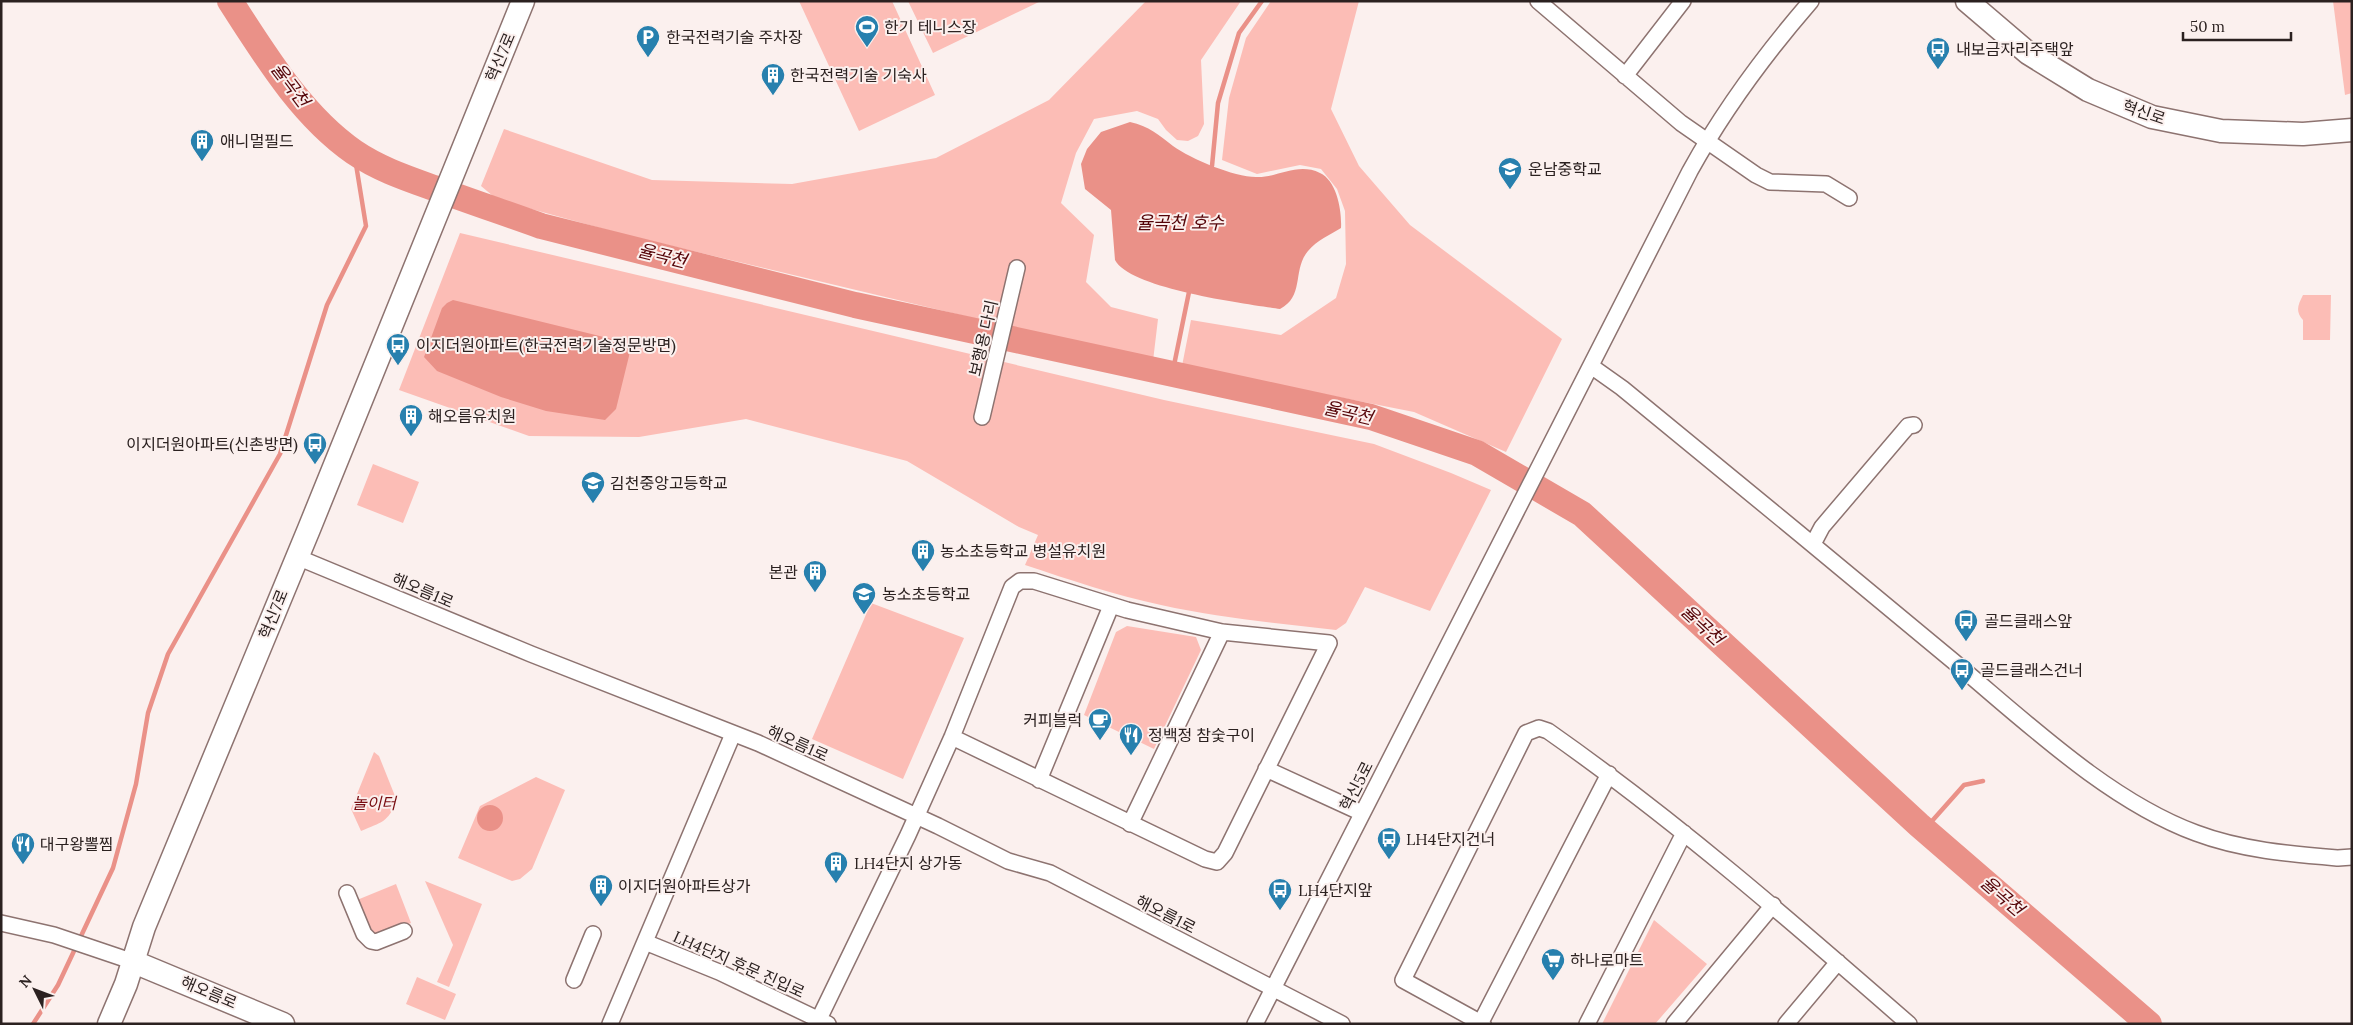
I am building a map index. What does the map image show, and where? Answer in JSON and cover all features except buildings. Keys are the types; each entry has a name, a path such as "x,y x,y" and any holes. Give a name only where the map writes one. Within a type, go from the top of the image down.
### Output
{"street":[{"name":"혁신7로","path":"109,1024 134,962 144,927 523,1"},
{"path":"1625,76 1683,1"},
{"name":"혁신5로","path":"1255,1024 1488,565 1706,142 1786,30 1811,1"},
{"name":"혁신로","path":"1966,1 2028,53 2088,90 2152,117 2221,131 2303,134 2352,130"},
{"path":"1547,4 1625,76 1706,142 1756,175 1770,182 1826,184 1849,198"},
{"name":"보행용 다리","path":"982,416 1017,268"},
{"path":"1591,366 1630,394 2053,744 2131,800 2162,818 2196,833 2250,848 2338,858 2352,857"},
{"path":"1813,544 1822,527 1908,426 1914,425"},
{"name":"해오름1로","path":"297,557 531,654 733,734 916,816 1008,861 1050,873 1342,1024"},
{"path":"824,1022 952,737 1012,587 1020,581 1034,581 1111,606 1222,632 1329,643 1225,853 1217,862 1212,862 1130,824 952,737"},
{"path":"1039,780 1111,606"},
{"path":"1130,824 1222,632"},
{"path":"1609,774 1481,1023 1403,980 1526,733 1539,728 1548,730 1609,774 1684,833 1773,905 1909,1024"},
{"path":"610,1024 733,734"},
{"path":"1266,769 1362,813"},
{"path":"1586,1024 1684,833"},
{"path":"347,893 364,934 371,942 376,942 404,931"},
{"path":"1674,1024 1773,905"},
{"path":"1,923 54,936 134,962"},
{"path":"574,980 593,934"},
{"name":"LH4단지 후문 진입로","path":"645,942 719,972 824,1022"},
{"name":"해오름로","path":"134,962 283,1024"},
{"path":"1786,1024 1838,962"}],"green space":[{"name":"한기 테니스장","path":"799,1 892,1 935,95 859,131"},
{"path":"908,1 1041,1 933,53"},
{"path":"1146,1 1241,1 1201,60 1204,124 1198,136 1188,141 1177,140 1158,119 1137,111 1094,119 1076,153 1061,203 1094,235 1086,282 1111,307 1158,319 1153,361 622,234 524,207 493,196 481,186 504,129 652,180 792,184 936,158 1049,100"},
{"path":"1271,1 1359,1 1331,109 1359,166 1410,225 1562,339 1506,452 1414,412 1182,366 1191,320 1281,335 1336,298 1346,264 1345,211 1337,189 1321,169 1300,165 1257,174 1222,160 1229,98 1246,38"},
{"path":"2333,1 2352,1 2352,93 2345,95"},
{"path":"460,233 1164,400 1374,444 1491,490 1430,611 1365,587 1346,623 1336,630 1227,617 1144,601 1025,565 1038,535 1019,527 907,461 746,419 639,437 529,436 399,390"},
{"path":"2303,295 2331,295 2330,340 2303,340 2303,320 2298,308"},
{"path":"373,464 419,482 403,523 357,505"},
{"path":"871,603 964,638 903,779 812,739"},
{"path":"1127,626 1196,637 1201,650 1154,749 1084,715 1116,632"},
{"name":"놀이터","path":"374,752 379,756 397,801 387,818 361,831 351,809"},
{"path":"536,777 565,790 532,869 520,879 512,881 458,858 480,806"},
{"path":"425,881 482,904 449,987 437,982 453,945"},
{"path":"396,884 411,923 379,936 374,935 369,931 357,900"},
{"path":"1654,920 1707,964 1655,1024 1602,1024"},
{"path":"417,977 456,994 445,1020 406,1004"}],"water":[{"name":"율곡천 호수","path":"1130,122 1148,128 1190,156 1236,174 1264,177 1303,169 1312,170 1326,177 1337,197 1341,213 1341,228 1319,241 1303,258 1296,290 1288,304 1280,309 1191,294 1142,279 1125,270 1115,260 1111,210 1085,189 1081,164 1087,149 1101,132"},
{"path":"453,300 624,342 630,349 616,409 605,420 546,411 501,397 437,371 424,357 442,308"},
{"path":"490,805 499,809 503,818 499,827 490,831 481,827 477,818 481,809"}],"waterway":[{"name":"율곡천","path":"230,1 285,83 317,120 335,137 363,158 413,181 541,226 855,305 1371,417 1477,453 1582,514 1919,825 2149,1024"},
{"name":"율곡천","path":"1212,166 1218,103 1239,33 1262,1"},
{"path":"33,1024 58,985 113,868 136,784 148,713 168,654 280,454 327,305 366,226 354,152"},
{"name":"율곡천","path":"1172,375 1189,292"},
{"path":"1924,830 1964,785 1983,781"}],"place":[{"name":"한기 테니스장","path":"867,48"},
{"name":"한국전력기술 주차장","path":"648,58"},
{"name":"내보금자리주택앞","path":"1938,70"},
{"name":"한국전력기술 기숙사","path":"773,96"},
{"name":"애니멀필드","path":"202,162"},
{"name":"운남중학교","path":"1510,190"},
{"name":"이지더원아파트(한국전력기술정문방면)","path":"398,366"},
{"name":"해오름유치원","path":"411,437"},
{"name":"이지더원아파트(신촌방면)","path":"315,465"},
{"name":"김천중앙고등학교","path":"593,504"},
{"name":"농소초등학교 병설유치원","path":"923,572"},
{"name":"본관","path":"815,593"},
{"name":"농소초등학교","path":"864,615"},
{"name":"골드클래스앞","path":"1966,642"},
{"name":"골드클래스건너","path":"1962,691"},
{"name":"커피블럭","path":"1100,741"},
{"name":"정백정 참숯구이","path":"1131,756"},
{"name":"LH4단지건너","path":"1389,860"},
{"name":"대구왕뽈찜","path":"23,865"},
{"name":"LH4단지 상가동","path":"836,884"},
{"name":"이지더원아파트상가","path":"601,907"},
{"name":"LH4단지앞","path":"1280,911"},
{"name":"하나로마트","path":"1553,981"}]}
